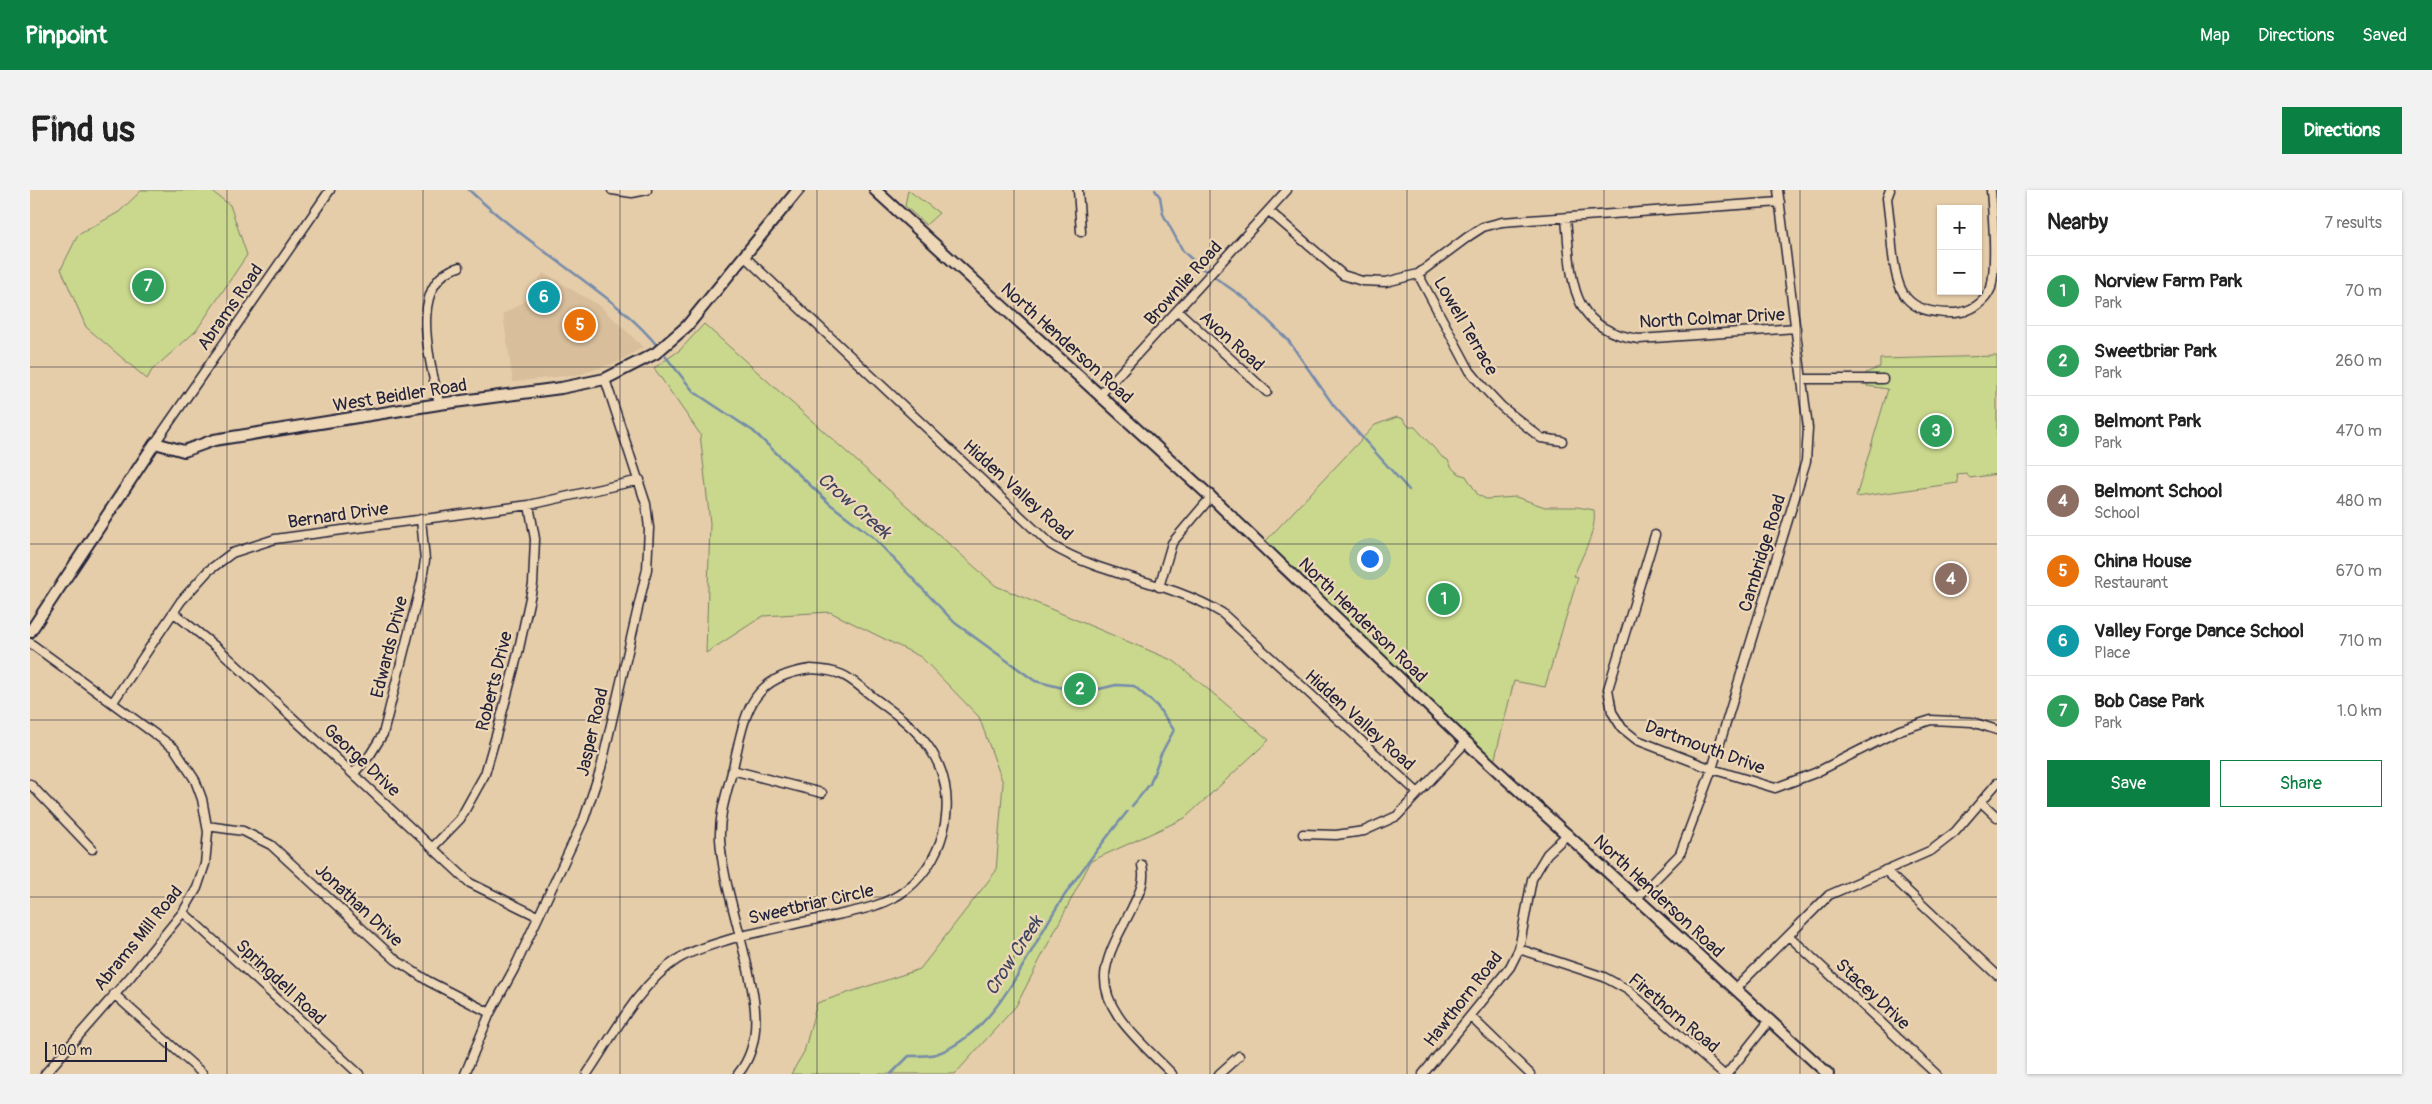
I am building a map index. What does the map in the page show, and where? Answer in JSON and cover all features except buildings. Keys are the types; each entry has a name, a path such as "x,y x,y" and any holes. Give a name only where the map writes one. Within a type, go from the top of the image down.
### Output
{"street":[{"name":"Abrams Road","path":"155,443 330,190"},
{"path":"612,190 632,193 647,190"},
{"name":"West Beidler Road","path":"155,443 184,451 214,440 440,404 561,388 605,379 656,353 687,326 798,190"},
{"name":"North Henderson Road","path":"875,190 1211,497 1466,742 1828,1074"},
{"path":"1078,190 1081,232"},
{"name":"Brownlie Road","path":"1100,396 1287,190"},
{"name":"Cambridge Road","path":"1637,898 1680,854 1712,769 1806,461 1808,428 1803,378 1778,190"},
{"path":"1890,190 1887,198 1896,279 1913,305 1933,312 1946,313 1958,312 1977,306 1990,290 1995,268 1991,190"},
{"path":"1268,211 1343,275 1362,281 1386,282 1418,274 1483,228 1502,222 1566,219 1780,202"},
{"name":"North Colmar Drive","path":"1566,219 1574,292 1586,311 1608,332 1620,337 1641,339 1796,328"},
{"name":"Hidden Valley Road","path":"744,256 1051,545 1072,557 1209,605 1229,618 1315,701 1417,792"},
{"path":"440,404 426,331 426,308 430,295 448,270 459,267"},
{"name":"Lowell Terrace","path":"1418,274 1470,371 1484,388 1502,407 1541,438 1562,441"},
{"name":"Avon Road","path":"1178,312 1267,392"},
{"path":"1803,378 1883,379"},
{"name":"Jasper Road","path":"465,1074 490,1014 514,969 537,916 584,819 601,768 647,569 649,528 646,504 640,480 605,379"},
{"path":"30,632 155,443"},
{"name":"Bernard Drive","path":"113,702 191,587 209,570 232,553 255,544 421,518 529,505 640,480"},
{"path":"1159,587 1172,543 1211,497"},
{"name":"Roberts Drive","path":"433,847 460,819 485,774 499,725 518,653 532,584 535,539 529,505"},
{"name":"Edwards Drive","path":"354,773 370,755 383,734 422,580 425,560 421,518"},
{"name":"Dartmouth Drive","path":"1655,535 1608,689 1612,712 1622,728 1637,740 1712,769 1774,788 1815,772 1900,730 1931,720 1972,722 1997,730"},
{"name":"George Drive","path":"174,613 221,651 470,883 537,916"},
{"name":"Abrams Mill Road","path":"30,643 166,741 179,754 195,780 202,799 207,826 206,864 197,888 183,912 131,976 45,1074"},
{"name":"Sweetbriar Circle","path":"811,669 833,670 847,676 910,726 930,748 939,764 946,788 946,821 941,846 922,875 907,889 888,902 847,914 740,936 720,841 720,820 732,770 740,731 756,694 773,679 791,671 811,669"},
{"path":"1304,834 1336,836 1364,831 1397,816 1417,792 1466,742"},
{"path":"732,770 822,793"},
{"path":"1736,989 1829,895 1932,850 1955,832 1997,783"},
{"path":"30,784 92,850"},
{"path":"1981,802 1997,817"},
{"name":"Jonathan Drive","path":"207,826 243,831 271,845 410,971 490,1014"},
{"name":"Hawthorn Road","path":"1423,1074 1510,967 1519,949 1532,879 1547,854 1568,834"},
{"path":"1142,865 1144,884 1108,959 1104,986 1109,1002 1119,1017 1172,1074"},
{"path":"1885,870 1997,975"},
{"name":"Springdell Road","path":"183,912 359,1074"},
{"path":"587,1074 641,995 657,978 679,959 740,936 750,978 756,1019 752,1052 738,1074"},
{"name":"Stacey Drive","path":"1788,936 1936,1074"},
{"name":"Firethorn Road","path":"1519,949 1604,978 1628,990 1725,1074"},
{"path":"114,994 202,1074"},
{"path":"1471,1017 1530,1074"},
{"path":"1725,1074 1770,1020"},
{"path":"1219,1074 1239,1056"}],"shaded area":[{"path":"543,273 600,306 643,347 618,362 581,374 513,382 503,314 524,302"}],"green space":[{"path":"142,190 210,190 230,205 247,255 196,331 152,370 147,379 86,327 61,269 78,235 119,212"},
{"path":"908,190 939,213 926,225 905,206"},
{"path":"704,324 996,586 1174,661 1269,740 1185,818 1091,861 1016,1006 955,1074 791,1074 804,1052 817,1003 920,969 996,871 1003,783 979,717 921,657 830,612 763,616 706,653 710,523 700,434 654,368 680,350"},
{"path":"1997,356 1997,474 1970,478 1966,473 1957,474 1958,483 1856,497 1888,389 1867,386 1866,373 1880,367 1880,359"},
{"path":"1397,417 1403,419 1409,427 1415,427 1442,457 1448,460 1455,471 1466,476 1478,495 1486,499 1516,497 1545,507 1577,507 1594,510 1591,535 1574,576 1578,577 1545,687 1514,681 1493,766 1262,545 1375,425"}],"waterway":[{"name":"Crow Creek","path":"469,190 509,224 621,310 659,348"},
{"path":"1155,190 1160,197 1163,214 1183,251 1200,267 1247,300 1288,340 1334,406 1409,490"},
{"name":"Crow Creek","path":"662,352 694,392 753,431 830,504 873,537 955,623 1035,681 1067,689 1095,690 1116,685 1134,686 1157,706 1174,730 1161,754 1150,784 1132,806"},
{"name":"Crow Creek","path":"891,1074 909,1056 936,1054 957,1044 976,1029 992,1012 1007,992 1065,895 1090,859 1127,812"}],"place":[{"name":"Bob Case Park","path":"148,286"},
{"name":"Valley Forge Dance School","path":"544,297"},
{"name":"China House","path":"580,325"},
{"name":"Belmont Park","path":"1936,431"},
{"name":"Belmont School","path":"1951,579"},
{"name":"Norview Farm Park","path":"1444,599"},
{"name":"Sweetbriar Park","path":"1080,689"}]}
